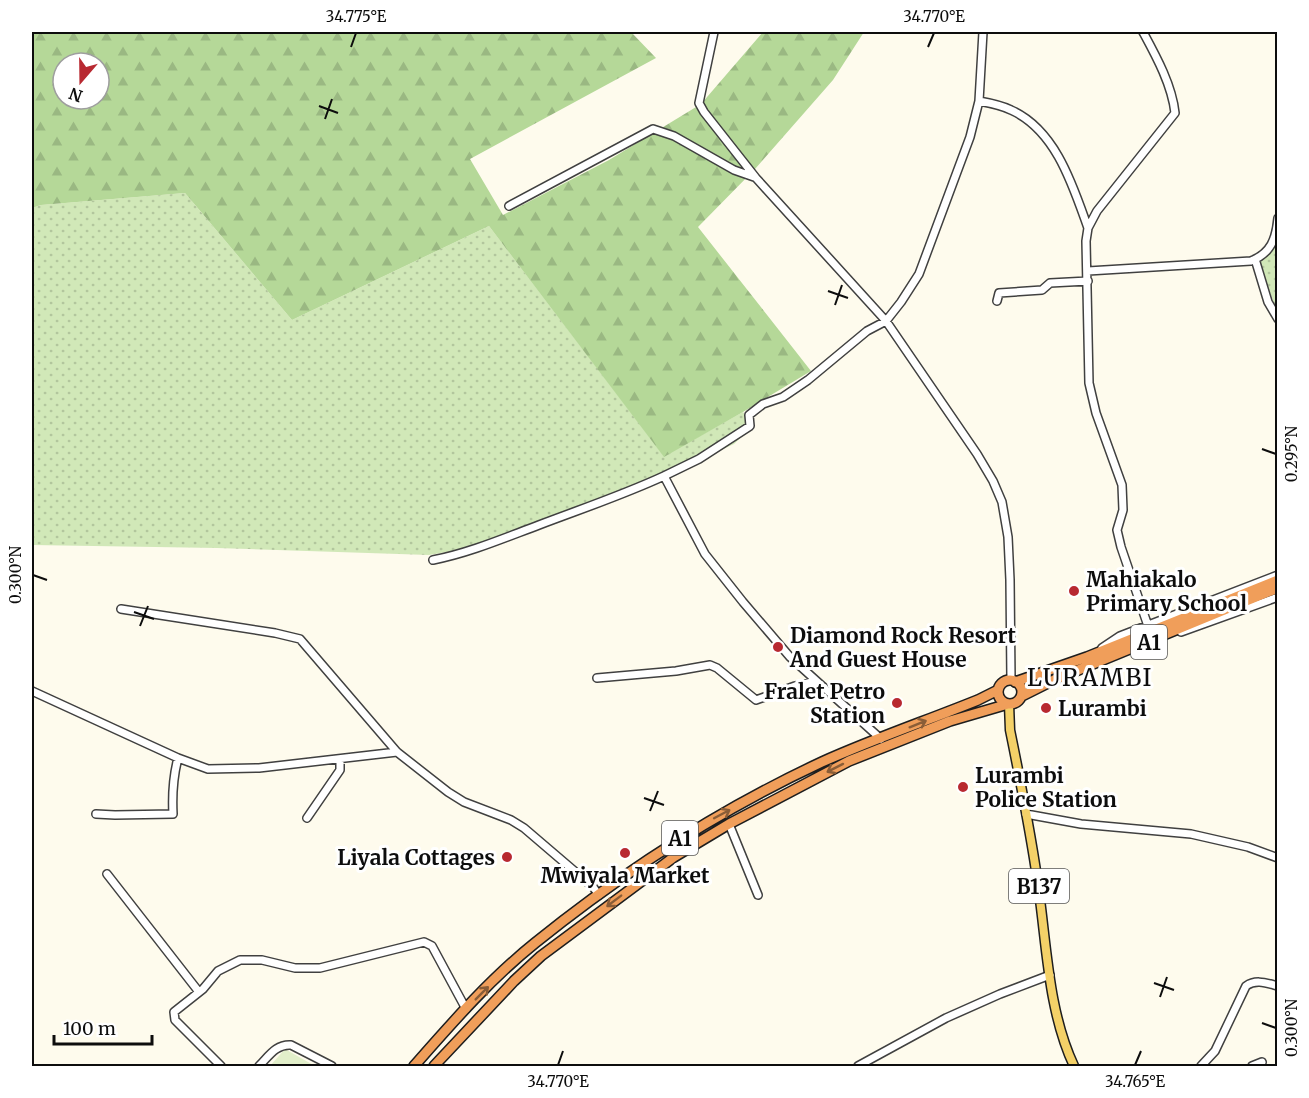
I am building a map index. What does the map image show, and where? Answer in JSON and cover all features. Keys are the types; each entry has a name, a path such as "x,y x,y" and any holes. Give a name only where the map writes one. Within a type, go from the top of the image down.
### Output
{"highway":[{"name":"A1","path":"414,1066 466,1009 533,944 659,851 697,828 822,762 998,690 1002,684 1087,657 1198,610 1278,580"},
{"name":"A1","path":"434,1066 506,988 541,956 674,857 729,824 849,761 950,722 1017,703 1022,696 1053,680 1278,588"},
{"path":"1013,681 1020,686 1022,696"},
{"path":"998,690 1001,700 1008,704"}],"main road":[{"name":"B137","path":"1008,704 1010,730 1039,890 1050,975 1064,1041 1074,1066"}],"street":[{"path":"714,32 699,103 718,131 756,178 886,321 993,481 1002,502 1008,537 1013,681"},
{"path":"433,560 453,556 635,490 699,459 750,426 749,415 763,404 783,397 808,380 867,331 886,321 902,302 919,274 967,146 979,101 983,32"},
{"path":"1143,32 1164,78 1175,113 1097,211 1088,228 1086,241 1089,383 1096,413 1122,485 1123,510 1117,530 1148,626"},
{"path":"979,101 1011,110 1030,122 1041,134 1055,151 1088,228"},
{"path":"509,206 654,129 674,136 734,170 756,178"},
{"path":"1088,271 1255,259 1264,256 1270,247 1275,236 1278,218"},
{"path":"1255,259 1268,303 1278,319"},
{"path":"998,301 999,293 1042,290 1050,283 1088,281"},
{"path":"664,476 705,554 790,657 881,739"},
{"path":"1087,657 1120,636 1278,575"},
{"path":"1156,639 1195,628 1278,597"},
{"path":"121,609 300,639 397,752 464,802 511,820 524,828 599,894"},
{"path":"597,678 676,671 710,665 717,668 756,700 816,681"},
{"path":"32,691 178,758 208,769 224,770 340,760 397,752"},
{"path":"96,814 174,814 172,796 178,758"},
{"path":"307,818 340,770 340,760"},
{"path":"1026,814 1081,824 1203,837 1248,847 1278,858"},
{"path":"729,824 758,895"},
{"path":"107,874 189,981 200,992"},
{"path":"221,1066 175,1020 174,1012 200,992 218,971 246,959 262,960 284,966 320,968 424,942 432,946 466,1009"},
{"path":"858,1066 946,1018 1050,975"},
{"path":"1201,1066 1215,1051 1246,986 1260,982 1278,986"},
{"path":"259,1066 276,1048 285,1044 332,1066"},
{"path":"1252,1066 1262,1062"}],"green space":[{"path":"32,32 631,32 656,58 470,159 503,215 609,160 701,104 763,32 864,32 833,80 755,169 698,227 811,371 664,457 489,226 292,320 185,193 41,205 32,208"},
{"path":"185,193 292,320 489,226 664,456 743,412 754,425 734,444 664,477 464,549 429,555 32,545 32,208 41,205"},
{"path":"1277,233 1277,311 1258,261 1270,249"},
{"path":"285,1049 315,1066 270,1066"}],"place":[{"name":"Mahiakalo Primary School","path":"1074,591"},
{"name":"Diamond Rock Resort And Guest House","path":"778,647"},
{"name":"Fralet Petro Station","path":"897,703"},
{"name":"Lurambi","path":"1046,708"},
{"name":"Lurambi Police Station","path":"963,787"},
{"name":"Mwiyala Market","path":"625,853"},
{"name":"Liyala Cottages","path":"507,857"}],"district":[{"name":"LURAMBI","path":"1090,677"}]}
